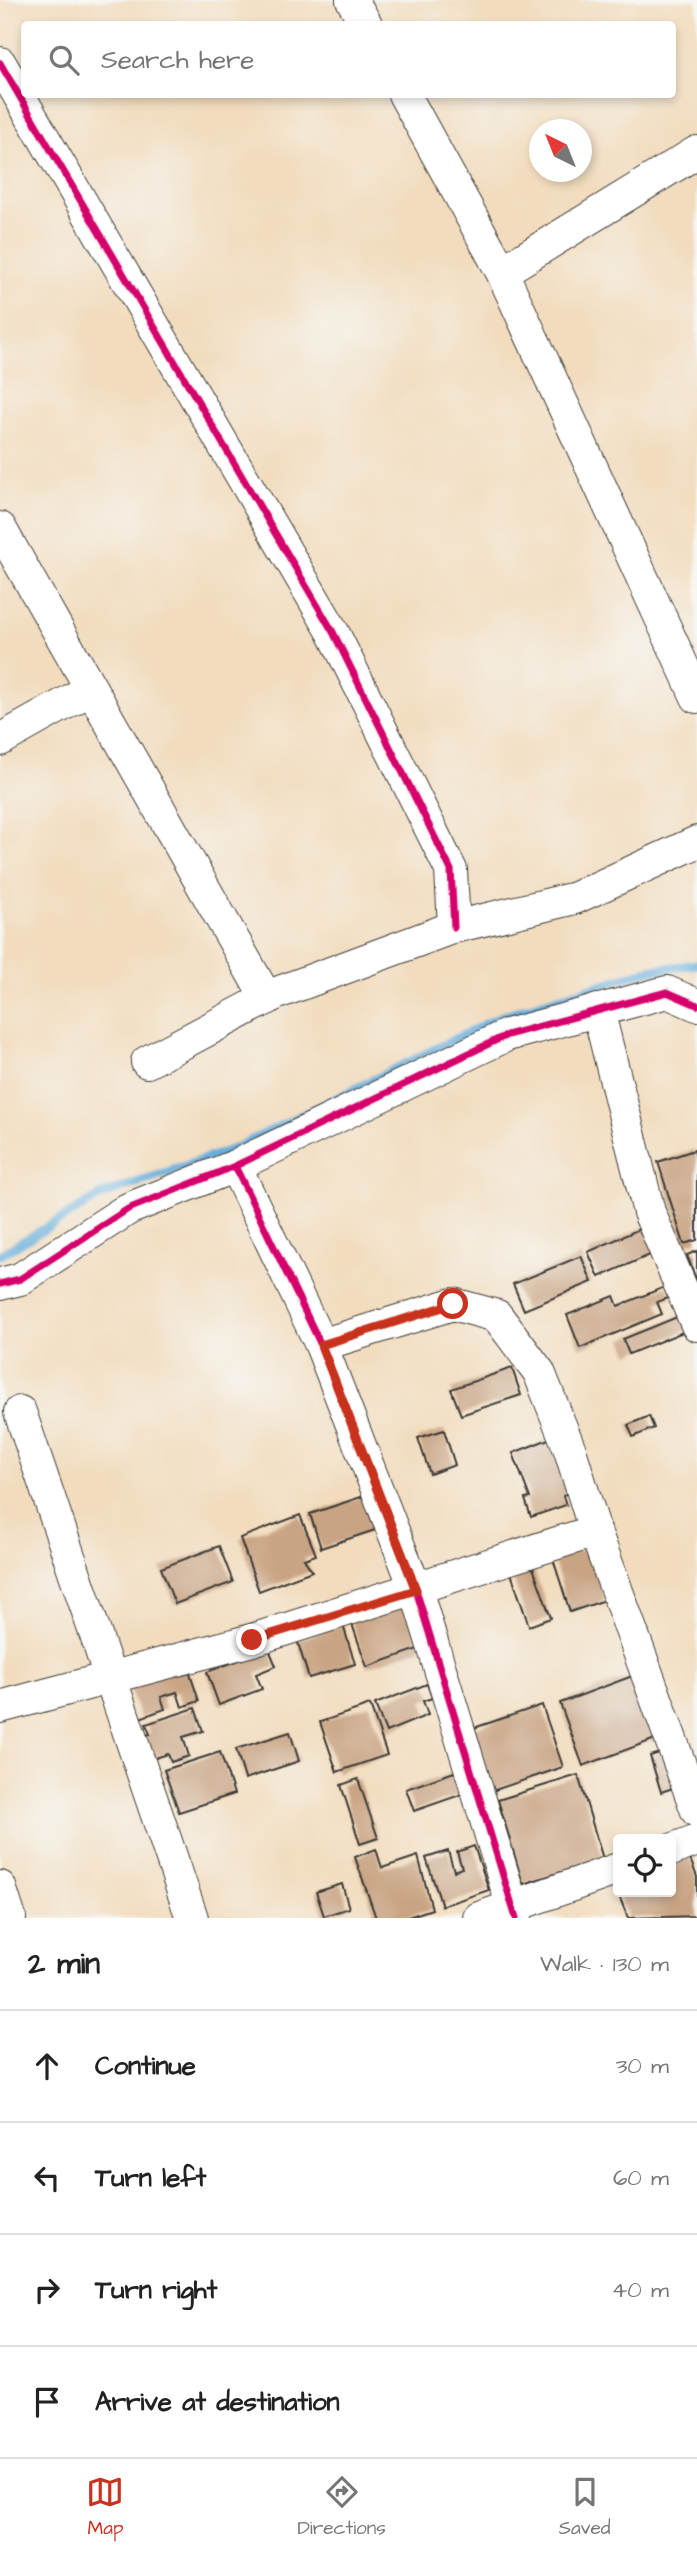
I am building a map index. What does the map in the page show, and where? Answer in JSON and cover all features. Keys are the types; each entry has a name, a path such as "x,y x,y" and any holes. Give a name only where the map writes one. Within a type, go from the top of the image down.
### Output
{"street":[{"path":"352,0 364,21"},
{"path":"0,63 333,632 451,870 454,927"},
{"path":"406,98 502,272 697,696"},
{"path":"502,272 697,152"},
{"path":"0,528 267,999"},
{"path":"0,740 91,689"},
{"path":"147,1062 267,999 454,927 575,898 697,842"},
{"path":"0,1284 20,1279 128,1209 235,1166 507,1035 667,992 697,1004"},
{"path":"598,1010 649,1212 697,1325"},
{"path":"235,1166 321,1345 416,1590 514,1913"},
{"path":"321,1345 453,1304 497,1316 538,1373 570,1450 595,1531 697,1811"},
{"path":"20,1412 192,1918"},
{"path":"0,1707 252,1640 595,1531"},
{"path":"676,1848 697,1840"},
{"path":"479,1918 514,1913 613,1871"},
{"path":"0,1887 10,1918"}],"building":[{"path":"694,1150 697,1160 697,1240 684,1244 658,1162"},
{"path":"646,1226 657,1252 599,1277 588,1252"},
{"path":"697,1251 697,1282 687,1255"},
{"path":"581,1256 592,1282 524,1310 513,1284"},
{"path":"667,1286 671,1297 657,1302 662,1314 580,1348 567,1315 614,1296 618,1306"},
{"path":"682,1315 688,1330 629,1354 623,1339"},
{"path":"512,1368 521,1395 461,1415 451,1389"},
{"path":"649,1416 654,1428 633,1437 628,1425"},
{"path":"444,1430 455,1465 430,1474 418,1438"},
{"path":"556,1436 575,1487 563,1496 566,1505 531,1517 525,1499 530,1498 513,1453"},
{"path":"364,1496 375,1530 321,1548 310,1514"},
{"path":"300,1515 316,1555 304,1559 312,1571 259,1591 240,1538"},
{"path":"219,1546 233,1582 175,1604 161,1568"},
{"path":"588,1548 605,1600 570,1612 553,1559"},
{"path":"532,1565 551,1618 529,1626 511,1573"},
{"path":"405,1602 421,1648 367,1667 351,1621"},
{"path":"343,1625 355,1664 309,1678 297,1640"},
{"path":"269,1649 276,1666 256,1674 262,1689 219,1705 207,1672"},
{"path":"187,1665 199,1701 182,1707 177,1692 161,1697 165,1709 140,1718 129,1686"},
{"path":"635,1675 658,1738 583,1766 560,1703"},
{"path":"427,1684 432,1698 423,1701 428,1715 386,1732 375,1704"},
{"path":"370,1705 387,1755 337,1772 320,1722"},
{"path":"542,1705 563,1767 492,1791 471,1729"},
{"path":"195,1708 203,1731 183,1737 189,1756 171,1762 168,1754 146,1761 139,1737 150,1734 146,1724"},
{"path":"290,1732 299,1761 245,1779 236,1749"},
{"path":"669,1750 679,1786 661,1792 650,1756"},
{"path":"220,1752 234,1794 179,1812 164,1770"},
{"path":"457,1771 466,1793 414,1811 406,1789"},
{"path":"578,1775 603,1859 523,1884 498,1800"},
{"path":"358,1779 378,1838 360,1844 341,1785"},
{"path":"474,1846 489,1890 442,1906 426,1858 448,1851 454,1871 462,1868 457,1852"},
{"path":"376,1849 382,1868 418,1856 432,1909 405,1918 376,1918 355,1857"},
{"path":"687,1851 697,1877 697,1916 628,1918 619,1897 676,1897 676,1856"},
{"path":"342,1884 349,1908 324,1916 316,1892"}],"waterway":[{"path":"0,1255 102,1195 234,1149 504,1015 650,970 697,964"}],"cycle path":[{"path":"0,63 333,632 451,870 454,927"},
{"path":"0,1284 20,1279 128,1209 235,1166 507,1035 667,992 697,1005"},
{"path":"235,1166 321,1345 416,1590 516,1918"}],"route":[{"path":"252,1640 416,1590 321,1345 453,1304"}]}
